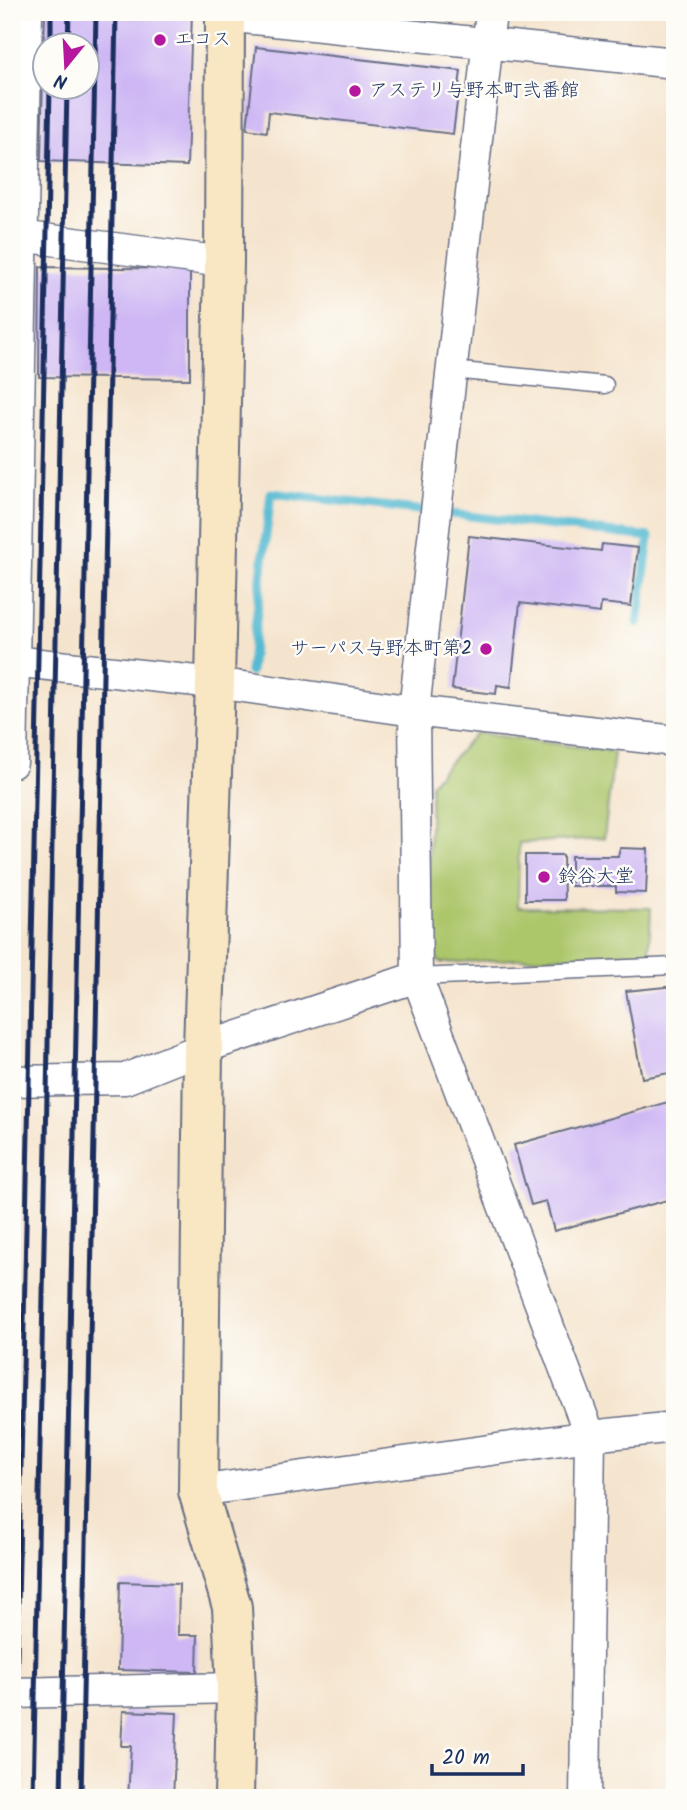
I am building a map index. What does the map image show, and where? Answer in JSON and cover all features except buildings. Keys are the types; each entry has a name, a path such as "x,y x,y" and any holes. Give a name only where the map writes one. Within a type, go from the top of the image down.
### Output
{"street":[{"path":"12,763 18,236 27,12"},
{"path":"491,12 414,711 417,977 590,1436 585,1798"},
{"path":"234,1798 236,1688 232,1607 198,1491 203,1048 215,683 224,262 225,14 675,63"},
{"path":"18,236 224,262"},
{"path":"13,661 215,683 414,711 675,741"},
{"path":"12,1081 125,1079 203,1048 417,977"},
{"path":"198,1491 590,1436 675,1427"},
{"path":"12,1693 236,1688"}],"lane":[{"path":"452,370 605,385"},
{"path":"417,977 675,966"}],"green space":[{"path":"476,733 614,752 604,838 519,843 518,907 651,908 649,952 442,963 427,953 431,783"}],"waterway":[{"path":"250,672 271,493 649,537 638,623"}],"railway":[{"path":"51,12 51,32"},
{"path":"68,32 69,12"},
{"path":"61,1798 96,12"},
{"path":"81,1798 116,12"},
{"path":"14,1798 50,102"},
{"path":"33,1798 67,102"}],"place":[{"name":"エコス","path":"160,40"},
{"name":"アステリ与野本町弐番館","path":"355,91"},
{"name":"サーパス与野本町第2","path":"486,649"},
{"name":"鈴谷大堂","path":"544,877"}]}
